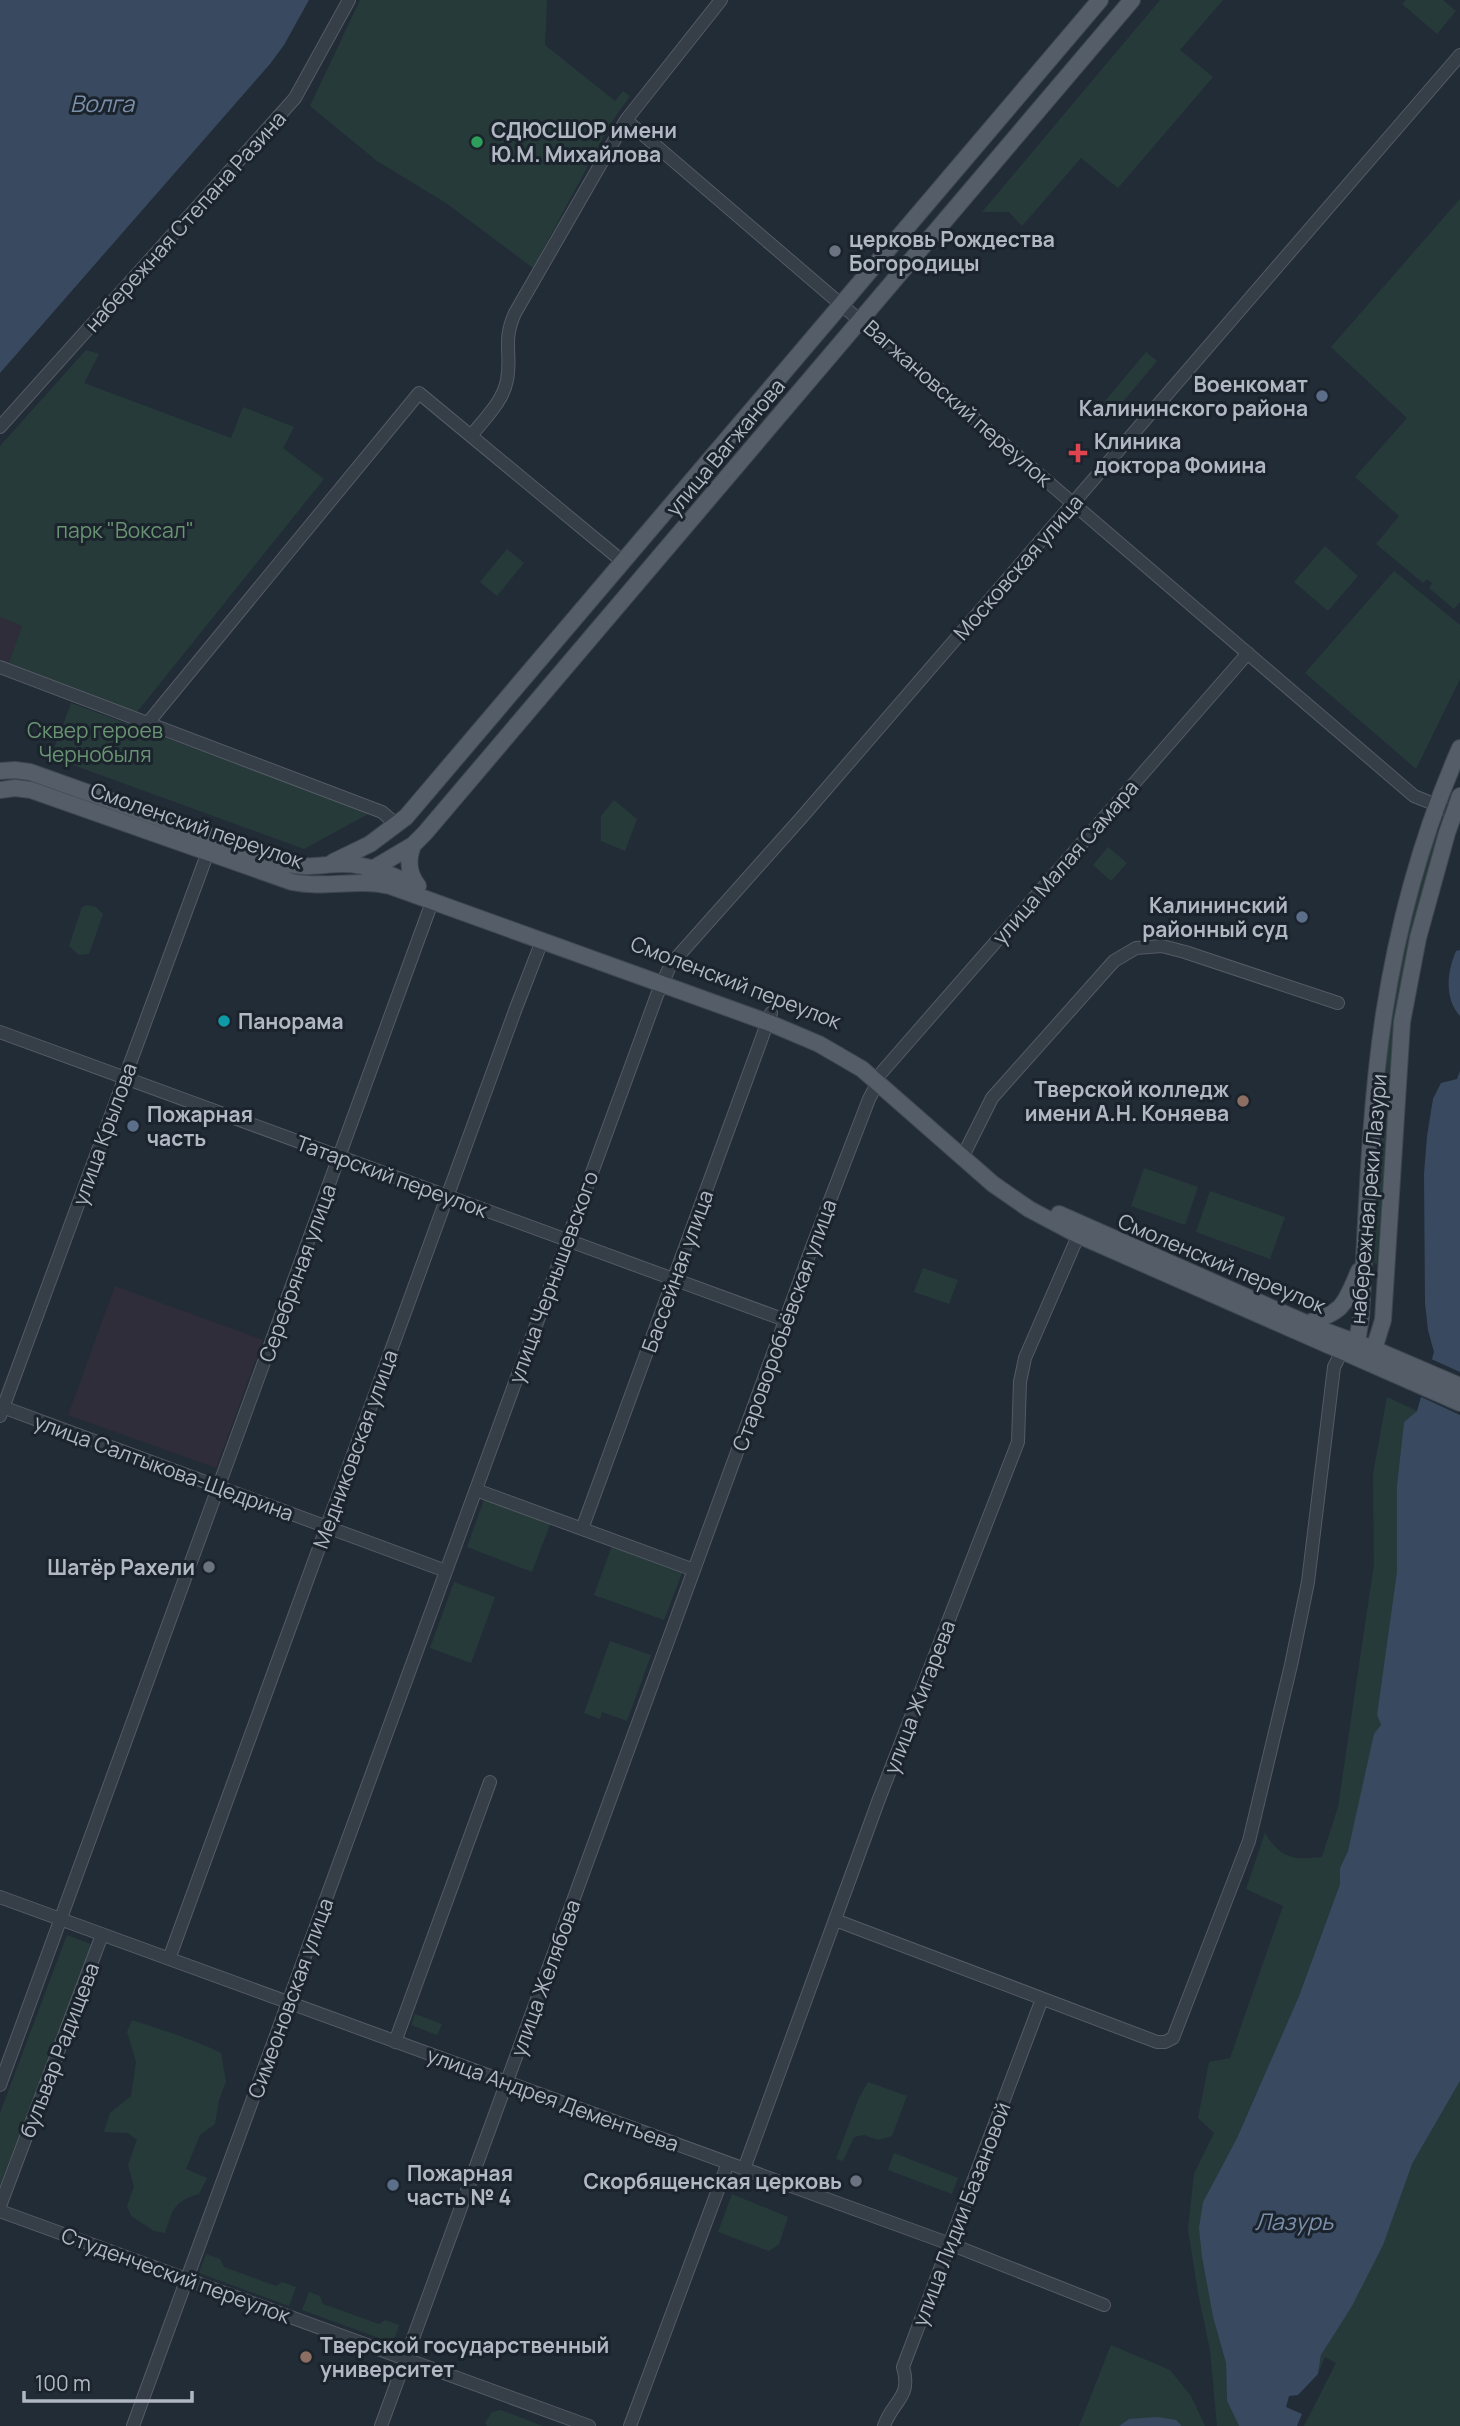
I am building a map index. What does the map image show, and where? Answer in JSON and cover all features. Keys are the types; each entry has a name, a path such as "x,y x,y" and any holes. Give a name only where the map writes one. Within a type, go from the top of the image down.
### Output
{"main road":[{"name":"улица Вагжанова","path":"324,865 362,848 401,821 1100,0"},
{"name":"улица Вагжанова","path":"324,886 351,879 373,869 413,845 1132,0"},
{"name":"набережная реки Лазури","path":"1460,748 1437,806 1399,932 1387,998 1370,1153 1357,1342 1370,1355 1383,1320 1402,1022 1418,938 1460,796"},
{"path":"0,761 30,772"},
{"name":"Смоленский переулок","path":"0,771 15,769 30,772 288,864 304,867 349,864 373,869 395,876 422,895 542,941 663,979"},
{"name":"Смоленский переулок","path":"0,790 31,790 207,855 292,882 324,886 375,883 422,895 769,1017 880,1077 1021,1204 1342,1351 1370,1355 1398,1367"},
{"path":"395,876 391,869 391,859 401,821"},
{"path":"413,845 409,864 422,895"},
{"name":"Смоленский переулок","path":"1080,1230 1357,1342"},
{"path":"1364,1263 1369,1274 1374,1276 1382,1273 1387,1266"},
{"path":"1308,1323 1328,1317 1341,1308 1364,1263"},
{"path":"1342,1351 1357,1342"},
{"path":"1398,1367 1460,1386"},
{"path":"1398,1367 1460,1403"}],"street":[{"name":"набережная Степана Разина","path":"0,427 295,98 349,0"},
{"path":"471,436 504,392 508,374 508,336 514,313 626,120 721,0"},
{"name":"Московская улица","path":"663,979 671,964 760,865 1460,55"},
{"name":"Вагжановский переулок","path":"626,120 1414,796 1454,812"},
{"path":"147,724 419,393 622,561"},
{"name":"улица Малая Самара","path":"880,1077 1248,653"},
{"path":"1,673 147,724 401,821"},
{"name":"улица Крылова","path":"1,1410 207,855"},
{"name":"Серебряная улица","path":"60,1919 393,1011 422,895"},
{"name":"Медниковская улица","path":"169,1959 542,941"},
{"path":"965,1153 992,1098 1114,961 1132,950 1157,946 1185,952 1338,1003"},
{"name":"улица Чернышевского","path":"446,1571 663,979"},
{"name":"Бассейная улица","path":"582,1529 769,1017"},
{"name":"Татарский переулок","path":"0,1032 785,1320"},
{"name":"Староворобьёвская улица","path":"694,1570 785,1320 869,1099 880,1077"},
{"name":"улица Жигарева","path":"744,2169 835,1920 1017,1442 1020,1382 1025,1359 1080,1230"},
{"path":"835,1920 1160,2043 1175,2035 1249,1841 1292,1665 1308,1582 1334,1367 1342,1351"},
{"name":"улица Салтыкова-Щедрина","path":"1,1410 446,1571"},
{"path":"476,1490 694,1570"},
{"name":"улица Желябова","path":"381,2426 694,1570"},
{"name":"Симеоновская улица","path":"134,2426 446,1571"},
{"path":"395,2042 490,1782"},
{"name":"улица Андрея Дементьева","path":"0,1897 950,2244 1104,2305"},
{"name":"бульвар Радищева","path":"0,2085 60,1919"},
{"name":"бульвар Радищева","path":"0,2206 102,1934"},
{"name":"улица Лидии Базановой","path":"884,2426 889,2411 901,2399 907,2382 903,2367 1042,1999"},
{"path":"630,2426 728,2163"},
{"name":"Студенческий переулок","path":"0,2211 589,2426"}],"shaded area":[{"path":"0,617 22,626 9,663 0,659"},
{"path":"115,1286 263,1340 216,1468 68,1415"}],"green space":[{"name":"СДЮСШОР имени Ю.М. Михайлова","path":"360,0 547,0 545,45 615,101 623,91 630,96 611,123 533,268 446,203 377,161 310,106"},
{"path":"1160,0 1223,0 1180,50 1213,77 1118,188 1081,158 1022,226 1009,212 982,212"},
{"path":"1406,0 1443,0 1456,11 1437,34 1402,4"},
{"path":"1460,199 1460,602 1454,609 1429,588 1432,583 1427,579 1423,583 1376,544 1399,516 1355,477 1407,418 1331,347"},
{"name":"парк \"Воксал\"","path":"86,350 99,354 84,383 231,438 243,407 294,427 283,448 324,479 137,712 9,663 22,626 0,617 0,446"},
{"path":"1146,352 1157,361 1111,416 1100,407"},
{"path":"1325,546 1358,576 1328,611 1294,582"},
{"path":"507,549 524,563 497,596 480,582"},
{"path":"1394,571 1460,625 1460,679 1416,769 1305,673"},
{"name":"Сквер героев Чернобыля","path":"71,703 370,813 304,849 51,757"},
{"path":"614,800 637,819 625,851 601,841 601,816"},
{"path":"1436,832 1441,834 1395,1023 1377,1264 1371,1262 1390,1022 1407,933"},
{"path":"1108,847 1127,863 1111,881 1093,865"},
{"path":"82,907 96,907 103,914 89,954 79,955 69,946"},
{"path":"1144,1168 1198,1187 1185,1225 1131,1206"},
{"path":"1210,1191 1285,1217 1270,1259 1196,1232"},
{"path":"923,1268 958,1280 949,1304 914,1292"},
{"path":"1387,1397 1417,1411 1404,1422 1397,1485 1397,1571 1377,1715 1381,1725 1348,1851 1340,1868 1340,1884 1299,1996 1237,2138 1203,2202 1202,2257 1213,2317 1226,2363 1227,2401 1239,2426 1217,2426 1210,2350 1188,2229 1194,2174 1214,2133 1198,2118 1209,2062 1230,2058 1283,1906 1246,1889 1265,1833 1282,1853 1289,1856 1322,1857 1338,1807 1374,1564 1373,1474"},
{"path":"485,1497 551,1522 532,1572 467,1547"},
{"path":"613,1543 684,1568 664,1620 594,1595"},
{"path":"454,1582 495,1597 471,1663 430,1648"},
{"path":"610,1641 651,1655 627,1721 602,1712 600,1719 584,1713"},
{"path":"67,1935 93,1945 0,2185 0,2113"},
{"path":"415,2014 442,2024 437,2035 411,2025"},
{"path":"132,2020 221,2053 226,2082 219,2100 215,2124 200,2135 186,2169 207,2178 199,2194 184,2200 175,2208 165,2233 154,2231 131,2216 127,2206 134,2187 128,2165 137,2140 128,2133 104,2132 110,2113 131,2096 136,2062 127,2032"},
{"path":"1460,2081 1460,2426 1304,2426 1336,2363 1325,2357 1318,2374 1321,2355 1412,2164"},
{"path":"868,2082 907,2096 892,2136 878,2140 864,2135 854,2137 843,2161 836,2159 859,2098"},
{"path":"894,2153 958,2178 952,2194 888,2170"},
{"path":"732,2194 788,2217 779,2244 769,2251 718,2232"},
{"path":"206,2254 220,2259 224,2267 276,2286 282,2282 296,2287 289,2306 199,2273"},
{"path":"309,2292 320,2296 323,2304 379,2324 385,2320 399,2325 393,2343 302,2310"},
{"path":"1111,2345 1170,2370 1191,2396 1205,2426 1182,2426 1176,2420 1129,2419 1119,2426 1079,2426"},
{"path":"501,2410 543,2426 487,2426 485,2423 492,2412"}],"water":[{"name":"Волга","path":"0,0 309,0 270,64 0,373"},
{"path":"1460,950 1460,1016 1451,1001 1449,976 1456,951"},
{"name":"Лазурь","path":"1460,1071 1460,2081 1412,2164 1383,2245 1352,2306 1321,2355 1318,2374 1298,2395 1289,2396 1286,2407 1302,2414 1297,2426 1239,2426 1227,2401 1226,2363 1213,2317 1202,2257 1199,2228 1203,2202 1237,2138 1299,1996 1340,1884 1340,1868 1348,1851 1374,1734 1381,1725 1377,1715 1397,1571 1397,1485 1404,1422 1417,1411 1434,1352 1425,1303 1424,1174 1427,1136 1433,1099 1441,1083 1457,1079"},
{"path":"1158,2417 1176,2420 1182,2426 1119,2426 1129,2419"}],"pier":[{"path":"1429,1358 1460,1372 1460,1415 1419,1396"}],"place":[{"name":"СДЮСШОР имени Ю.М. Михайлова","path":"477,142"},
{"name":"церковь Рождества Богородицы","path":"835,251"},
{"name":"Военкомат Калининского района","path":"1322,396"},
{"name":"Клиника доктора Фомина","path":"1078,453"},
{"name":"Калининский районный суд","path":"1302,917"},
{"name":"Панорама","path":"224,1021"},
{"name":"Тверской колледж имени А.Н. Коняева","path":"1243,1101"},
{"name":"Пожарная часть","path":"133,1126"},
{"name":"Шатёр Рахели","path":"209,1567"},
{"name":"Скорбященская церковь","path":"856,2181"},
{"name":"Пожарная часть № 4","path":"393,2185"},
{"name":"Тверской государственный университет","path":"306,2357"}]}
